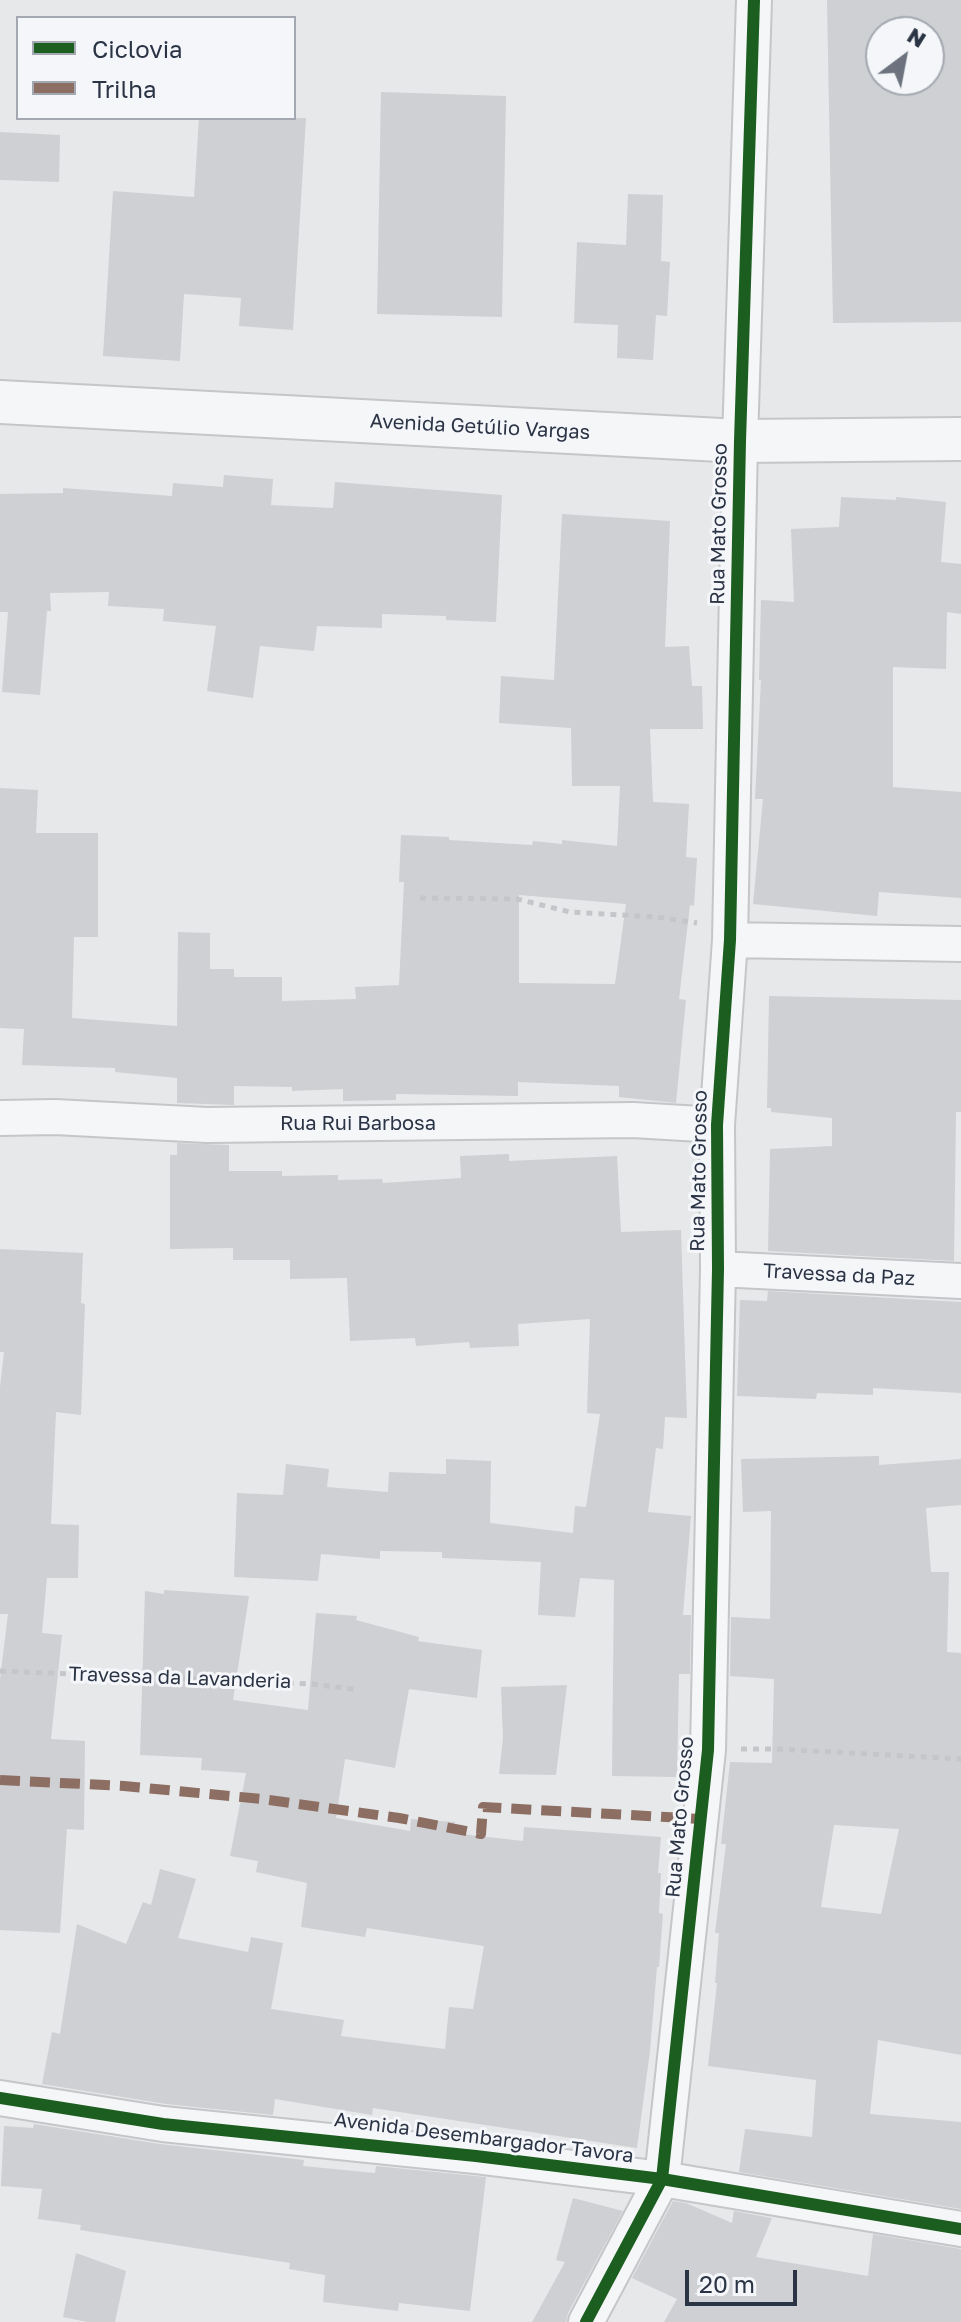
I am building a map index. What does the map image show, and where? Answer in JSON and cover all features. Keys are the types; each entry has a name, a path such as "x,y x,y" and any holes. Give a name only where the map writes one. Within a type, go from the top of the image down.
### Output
{"street":[{"name":"Rua Mato Grosso","path":"586,2322 662,2179 708,1750 718,1269 717,1125 730,940 740,441 754,0"},
{"name":"Avenida Getúlio Vargas","path":"0,402 740,441 961,439"},
{"path":"730,940 961,944"},
{"name":"Rua Rui Barbosa","path":"0,1118 55,1117 207,1125 633,1120 717,1125"},
{"name":"Travessa da Paz","path":"718,1269 961,1281"},
{"name":"Avenida Desembargador Tavora","path":"0,2098 163,2124 445,2152 662,2179 961,2229"}],"path":[{"path":"420,898 517,899 570,912 657,917 703,924 730,940"},
{"path":"708,1750 777,1749 961,1759"}],"building":[{"path":"827,0 961,0 961,322 833,323"},
{"path":"381,92 506,96 502,317 377,314"},
{"path":"306,118 293,330 239,326 241,298 184,294 180,361 103,356 113,191 194,197 199,120"},
{"path":"0,132 60,135 59,182 0,180"},
{"path":"628,194 663,195 661,261 670,262 667,316 656,315 653,360 617,358 618,325 574,323 577,242 626,245"},
{"path":"224,475 273,479 271,505 333,508 335,482 502,495 496,622 446,620 446,616 382,614 382,628 317,626 314,651 260,646 253,698 207,691 216,626 163,621 164,609 108,606 109,592 50,593 51,611 47,611 40,695 2,692 8,612 0,612 0,494 63,493 63,488 172,496 173,483 223,487"},
{"path":"841,497 896,500 896,497 946,502 941,562 961,564 961,614 947,612 946,669 893,667 893,787 961,792 961,898 879,892 877,916 753,904 763,799 755,799 761,680 761,600 794,602 791,529 839,527"},
{"path":"562,514 670,521 665,647 689,646 692,686 702,686 703,729 650,729 653,802 689,804 686,857 697,858 694,906 690,905 679,999 686,1000 676,1103 619,1097 619,1086 518,1082 518,1096 396,1094 396,1100 343,1101 343,1089 292,1091 292,1087 234,1086 234,1105 177,1103 177,1078 115,1072 115,1068 22,1065 24,1029 0,1028 0,788 38,790 36,833 98,833 98,937 74,937 72,1018 177,1026 178,932 210,933 210,969 234,969 234,977 282,977 282,1001 356,999 355,987 399,985 404,882 399,882 401,835 532,845 533,841 562,844 562,840 617,846 620,786 572,786 571,728 499,723 501,676 554,680","holes":["519,895 626,904 615,984 519,983"]},
{"path":"769,996 961,1000 961,1112 956,1112 954,1261 768,1251 770,1149 832,1146 832,1118 771,1112 771,1108 767,1108"},
{"path":"177,1143 229,1145 229,1171 282,1171 282,1176 338,1175 338,1180 382,1179 383,1183 461,1178 460,1156 509,1154 509,1161 617,1156 621,1232 681,1230 687,1418 665,1417 663,1449 656,1448 648,1512 691,1516 683,1615 691,1615 690,1674 679,1674 677,1777 612,1776 614,1580 580,1578 575,1617 538,1615 541,1562 442,1558 442,1552 380,1551 380,1559 321,1554 318,1581 234,1577 237,1493 283,1495 286,1464 329,1469 327,1487 388,1492 389,1472 446,1474 446,1459 491,1461 490,1523 573,1533 575,1506 586,1507 600,1414 587,1413 590,1319 518,1324 519,1346 470,1348 469,1342 416,1346 415,1338 350,1341 347,1278 290,1279 290,1260 233,1260 233,1248 170,1249 170,1155 177,1155"},
{"path":"0,1249 83,1253 81,1303 85,1304 81,1415 56,1412 51,1524 79,1525 78,1578 47,1578 42,1633 62,1635 51,1739 85,1741 84,1830 67,1829 60,1933 0,1930 0,1679 8,1614 0,1614 0,1387 4,1352 0,1352"},
{"path":"768,1291 961,1302 961,1393 873,1388 873,1395 817,1393 816,1399 737,1396 740,1300 767,1301"},
{"path":"879,1456 879,1465 961,1459 961,1505 926,1508 931,1572 949,1572 947,1652 961,1653 961,2055 878,2040 870,2114 961,2122 961,2209 739,2172 745,2129 812,2137 816,2080 708,2066 717,1983 719,1933 715,1933 726,1844 721,1844 730,1762 772,1763 774,1679 730,1676 731,1617 770,1619 771,1511 743,1512 741,1459","holes":["834,1825 899,1829 881,1914 821,1907"]},
{"path":"164,1590 249,1596 233,1700 308,1710 316,1613 357,1616 356,1620 419,1637 418,1641 482,1650 477,1698 409,1689 395,1768 345,1759 336,1818 410,1831 411,1819 455,1822 453,1833 523,1841 524,1827 661,1837 659,1913 663,1914 659,1967 637,2148 373,2108 372,2115 275,2099 273,2115 166,2104 42,2084 52,2032 60,2034 77,1924 126,1944 143,1902 151,1905 160,1869 196,1879 178,1938 248,1952 251,1937 283,1943 271,2009 344,2020 341,2036 445,2049 449,2007 473,2009 484,1946 367,1928 365,1937 301,1927 307,1883 256,1872 258,1861 230,1856 246,1773 201,1770 202,1758 140,1755 145,1591 164,1594"},
{"path":"567,1685 556,1775 499,1774 503,1738 501,1687"},
{"path":"34,2124 160,2144 304,2160 303,2166 375,2173 376,2166 486,2177 470,2311 399,2303 398,2311 323,2302 325,2275 289,2269 290,2263 80,2230 81,2225 38,2219 42,2189 1,2186 4,2126 33,2128"},
{"path":"573,2198 623,2211 566,2322 532,2322 565,2262 556,2260"},
{"path":"673,2201 686,2203 732,2223 734,2211 772,2218 756,2257 868,2276 873,2234 961,2249 961,2322 664,2322 677,2299 632,2278"},
{"path":"76,2253 126,2271 115,2322 87,2322 63,2317"}],"marked path":[{"path":"0,1780 124,1786 262,1799 399,1818 481,1834 483,1807 702,1819"}],"cycle path":[{"path":"586,2322 662,2179 708,1750 718,1269 717,1125 730,940 740,441 754,0"},
{"path":"0,2098 163,2124 476,2156 662,2179 961,2229"}]}
